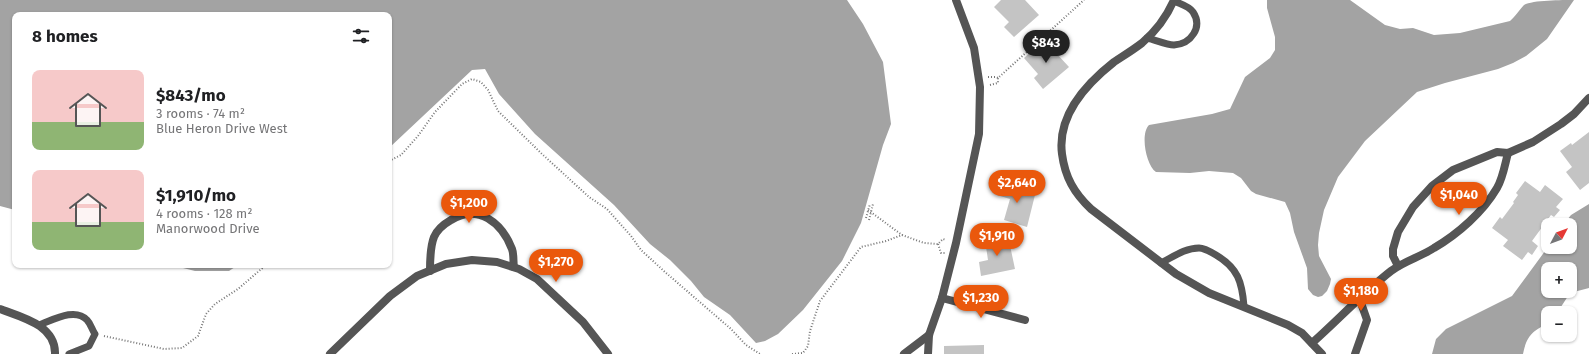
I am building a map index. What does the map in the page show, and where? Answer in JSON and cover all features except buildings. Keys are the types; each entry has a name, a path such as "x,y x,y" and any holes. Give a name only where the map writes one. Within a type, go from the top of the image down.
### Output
{"street":[{"path":"928,354 929,335 942,298 956,243 979,134 980,87 974,48 956,0"},
{"path":"1174,1 1164,18 1147,38 1113,63 1077,99 1065,122 1062,137 1061,150 1066,175 1079,198 1091,209 1176,274 1198,288 1288,324 1312,343 1322,354"},
{"path":"1398,266 1393,249 1398,232 1413,207 1432,186 1453,170 1497,152 1508,153 1534,142 1574,114 1589,98"},
{"path":"1312,343 1398,266 1433,249 1453,235 1470,220 1498,187 1508,153"},
{"path":"430,270 434,237 443,224 459,214 477,213 496,223 513,250 514,267"},
{"path":"330,354 390,296 417,276 446,264 472,260 497,262 514,267 537,279 583,322 608,354"},
{"path":"942,298 1025,320"},
{"path":"1355,354 1367,320 1360,300"},
{"path":"0,309 39,325 46,331 52,340 55,354"},
{"path":"904,354 929,335"}],"lane":[{"path":"1147,38 1174,45 1187,42 1193,38 1196,22 1193,12 1186,6 1174,1"},
{"path":"1161,263 1184,251 1199,248 1212,252 1230,264 1237,275 1243,290 1244,306"},
{"path":"39,325 71,314 81,314 88,321 95,334 89,346 69,354"}],"path":[{"path":"980,87 998,83 998,78 1084,0"},
{"path":"392,159 400,155 418,136 435,112 462,84 472,79 481,82 488,90 498,111 588,197 607,209 631,236 641,250 746,345 760,354"},
{"path":"866,218 870,204"},
{"path":"869,220 873,204"},
{"path":"868,210 902,235 924,243 938,244 943,239 956,243"},
{"path":"792,354 802,353 808,346 810,331 820,301 861,247 886,241 902,235"},
{"path":"95,334 164,350 182,348 198,336 206,314 215,304 238,289 262,268"}],"shaded area":[{"path":"0,0 847,0 863,24 883,62 891,124 883,145 861,223 842,261 803,310 778,334 765,341 756,343 730,315 704,297 691,281 670,260 650,244 614,205 535,134 499,94 485,69 472,70 392,145 392,12 12,12 12,209 0,206"},
{"path":"1267,0 1350,0 1385,25 1400,29 1413,28 1434,35 1460,33 1510,21 1524,5 1528,3 1574,0 1547,39 1526,56 1498,69 1417,92 1365,141 1338,177 1324,210 1319,233 1319,256 1331,279 1327,291 1322,296 1318,297 1313,295 1308,289 1307,268 1294,232 1290,213 1285,202 1256,194 1251,191 1241,178 1233,173 1209,171 1190,173 1156,172 1149,163 1145,149 1146,129 1149,125 1212,114 1230,109 1245,77 1270,58 1275,50 1275,37 1267,8"},
{"path":"1589,204 1589,288 1577,291 1577,262 1541,262 1541,298 1567,298 1562,306 1541,306 1541,327 1528,338 1523,354 1432,354 1436,339 1446,329 1512,296 1543,254 1577,254 1577,218 1569,218"},
{"path":"183,268 234,268 229,271 195,271"}]}
